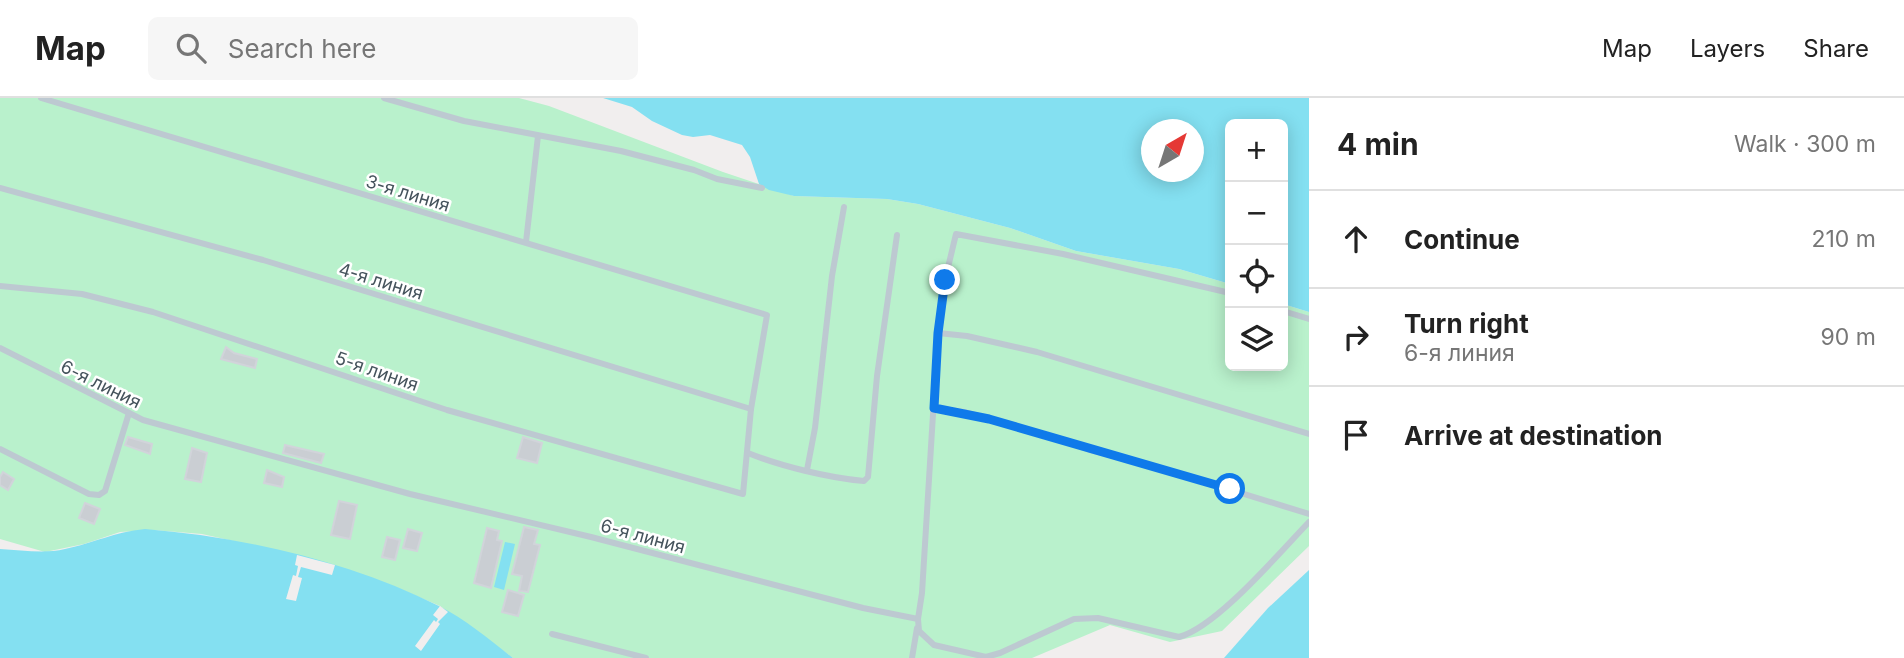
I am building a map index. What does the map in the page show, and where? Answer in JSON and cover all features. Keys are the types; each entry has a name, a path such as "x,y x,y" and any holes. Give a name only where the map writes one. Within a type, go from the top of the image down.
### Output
{"lane":[{"name":"3-я линия","path":"41,98 767,315 751,409"},
{"path":"384,98 464,121 621,151 694,170 717,179 762,188"},
{"path":"526,242 538,136"},
{"name":"4-я линия","path":"0,188 264,260 751,409"},
{"path":"807,470 815,428 832,276 844,207"},
{"path":"912,658 922,593 938,333 945,280 956,234 1063,254 1225,292"},
{"path":"751,409 748,453 853,480 864,481 868,477 877,376 897,235"},
{"name":"5-я линия","path":"0,286 82,294 153,312 447,410 743,494 748,453"},
{"path":"1288,313 1309,319"},
{"path":"938,333 1037,352 1309,434"},
{"name":"6-я линия","path":"0,348 143,420 410,494 591,537 863,608 918,619"},
{"path":"934,408 964,412 1071,442 1090,450 1147,464 1309,514"},
{"path":"0,449 89,494 99,495 105,491 129,413"},
{"path":"918,619 919,631 934,645 986,657 1074,619 1085,617 1180,637 1192,634 1249,585 1309,522"},
{"path":"552,634 646,658"}],"green space":[{"path":"0,98 519,98 549,106 794,196 887,199 918,204 1010,228 1076,251 1179,269 1225,283 1225,371 1288,371 1288,306 1309,312 1309,546 1222,631 1170,642 1110,625 1032,658 513,658 440,606 388,584 297,555 202,534 153,530 120,532 84,544 45,552 0,539"}],"water":[{"path":"603,98 1309,98 1309,312 1288,306 1288,119 1225,119 1225,283 1179,269 1076,251 1010,228 918,204 887,199 794,196 769,190 759,184 750,157 742,145 710,135 682,135 652,121 632,107"},
{"path":"145,529 258,545 369,576 449,611 513,658 0,658 0,549 57,550"},
{"path":"505,542 515,544 504,590 494,587"},
{"path":"1309,570 1309,658 1224,658 1268,608"}],"pier":[{"path":"297,555 335,565 332,575 301,567 298,577 302,578 296,601 286,599 293,575 296,576"},
{"path":"440,606 448,612 438,622 440,624 421,651 415,646 434,620 436,622 438,619 433,615"}],"building":[{"path":"226,347 234,353 257,359 255,368 221,359"},
{"path":"128,437 152,444 150,454 125,445"},
{"path":"523,437 542,443 537,463 517,458"},
{"path":"285,445 324,454 321,463 283,453"},
{"path":"192,448 207,453 201,482 185,479"},
{"path":"267,470 284,477 282,487 264,483"},
{"path":"3,472 14,479 8,490 0,485"},
{"path":"339,501 357,505 350,539 331,535"},
{"path":"85,503 100,509 94,524 79,518"},
{"path":"524,527 538,530 534,544 540,545 528,592 519,591 522,576 512,574"},
{"path":"487,528 499,531 497,540 502,541 491,588 474,583"},
{"path":"408,529 422,533 417,551 403,548"},
{"path":"387,537 400,540 395,560 382,557"},
{"path":"508,590 524,595 518,616 502,612"}],"route":[{"path":"945,280 938,333 934,408 964,412 1230,489"}]}
